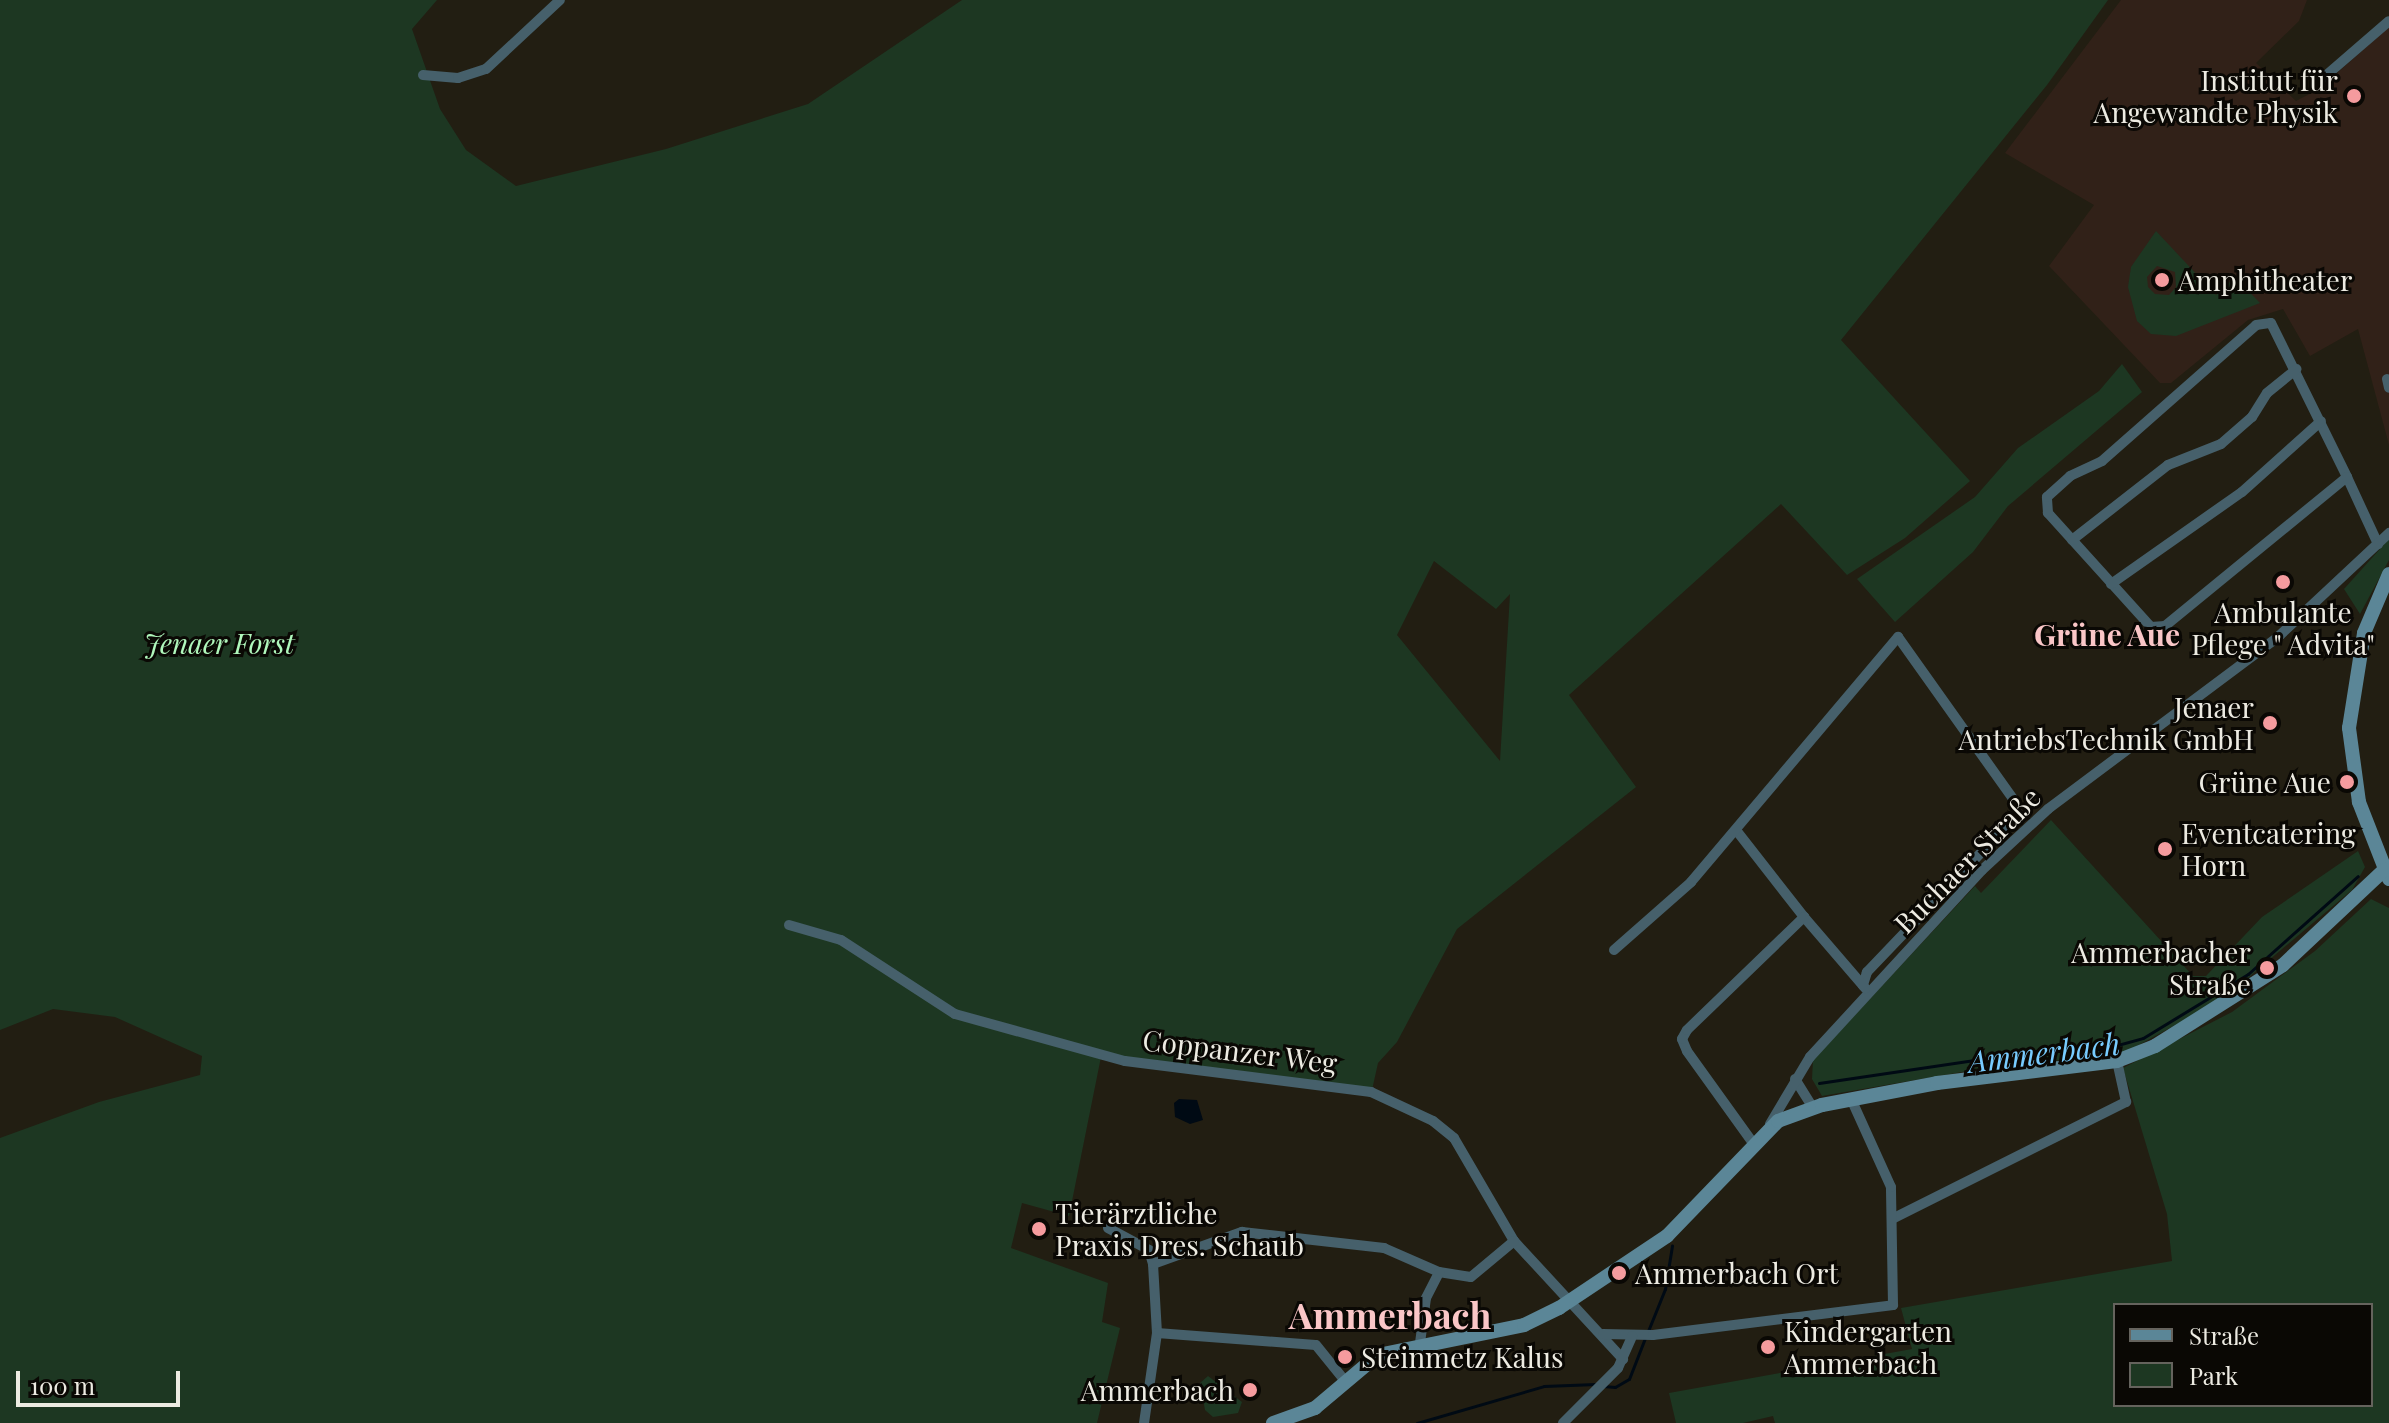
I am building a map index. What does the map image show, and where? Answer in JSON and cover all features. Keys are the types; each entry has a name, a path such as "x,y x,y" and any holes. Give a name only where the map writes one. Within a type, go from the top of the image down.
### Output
{"main road":[{"path":"1273,1423 1315,1408 1378,1355 1420,1343 1524,1325 1569,1299 1667,1236 1711,1195 1769,1127 1813,1108 1851,1099 2000,1072 2117,1061 2169,1038 2283,965 2387,872 2359,802 2349,728 2364,633 2389,574"}],"street":[{"path":"423,75 458,78 486,69 560,0"},
{"path":"2323,78 2389,21"},
{"path":"2347,477 2163,627 2146,625 2047,510 2047,495 2070,476 2102,461 2256,325 2276,326 2297,369 2321,421 2347,477 2378,544"},
{"path":"2072,540 2168,465 2221,444 2252,417 2267,393 2297,369"},
{"path":"2111,584 2251,485 2321,421"},
{"name":"Buchaer Straße","path":"1769,1127 1795,1079 1866,989 1982,870 2048,809 2269,645 2389,533"},
{"name":"Buchaer Straße","path":"1736,830 1898,637 2013,799 2018,814 1867,972 1866,989"},
{"path":"1614,950 1691,882 1736,830 1804,917 1866,989"},
{"path":"1753,1143 1682,1039 1804,917"},
{"name":"Coppanzer Weg","path":"789,925 841,940 955,1014 1125,1061 1383,1096 1433,1121 1454,1138 1514,1241 1623,1359"},
{"path":"1892,1219 2126,1102 2117,1061"},
{"path":"1795,1079 1813,1108"},
{"path":"1603,1334 1653,1335 1893,1305 1891,1187 1851,1099"},
{"path":"1108,1228 1149,1250 1153,1264 1157,1333 1144,1423"},
{"path":"1153,1264 1242,1232 1384,1248 1439,1272 1471,1277 1514,1241"},
{"path":"1420,1343 1426,1298 1439,1272"},
{"path":"1157,1333 1316,1345 1346,1382"},
{"path":"1563,1422 1623,1359 1635,1336"}],"shaded area":[{"path":"2121,0 2307,0 2299,21 2256,63 2296,101 2319,89 2389,27 2389,445 2358,329 2310,356 2283,309 2248,320 2171,383 2160,383 2049,266 2094,205 2005,153"},
{"path":"1179,1099 1197,1100 1203,1120 1190,1124 1175,1117 1174,1103"}],"green space":[{"name":"Jenaer Forst","path":"0,0 437,0 412,29 440,109 466,150 516,186 666,149 808,104 962,0 2108,0 2047,85 1841,340 1970,481 1905,538 1847,575 1781,504 1569,695 1636,787 1457,929 1397,1042 1378,1063 1372,1090 1145,1062 1102,1052 1069,1216 1022,1203 1011,1248 1108,1283 1102,1322 1120,1328 1097,1423 0,1423 0,1138 99,1102 200,1075 202,1056 115,1017 53,1009 0,1030","holes":["1434,561 1496,609 1510,594 1500,761 1397,635"]},
{"path":"2156,231 2216,295 2235,277 2260,303 2176,336 2151,334 2137,321 2128,287 2131,267","holes":["2157,266 2175,272 2176,287 2169,295 2155,294 2148,287 2147,277"]},
{"path":"2122,364 2142,392 2008,506 1973,552 1895,622 1857,579 1975,497 2018,448 2099,391"},
{"path":"2389,539 2389,560 2360,614 2344,589"},
{"path":"2051,820 2193,976 2206,976 2262,917 2358,851 2365,867 2352,890 2223,999 2115,1058 2020,1062 1822,1096 1812,1079 1813,1060 1975,886 1981,893"},
{"path":"2371,899 2389,908 2389,1423 1775,1423 1773,1416 1743,1423 1676,1423 1669,1393 1912,1349 1901,1308 2172,1261 2167,1214 2123,1068 2232,1012 2315,951"},
{"path":"1208,1376 1242,1402 1238,1413 1213,1417 1205,1410 1200,1383"}],"waterway":[{"name":"Ammerbach","path":"1819,1083 2035,1051 2103,1049 2143,1038 2248,974 2358,876"},
{"name":"Ammerbach","path":"1648,1331 1665,1289 1672,1246"},
{"name":"Ammerbach","path":"1603,1386 1615,1387 1629,1379 1645,1338"},
{"name":"Ammerbach","path":"1417,1423 1544,1386 1596,1384"}],"place":[{"name":"Institut für Angewandte Physik","path":"2354,96"},
{"name":"Amphitheater","path":"2162,280"},
{"name":"Ambulante Pflege \" Advita\"","path":"2283,582"},
{"name":"Jenaer AntriebsTechnik GmbH","path":"2270,723"},
{"name":"Grüne Aue","path":"2347,782"},
{"name":"Eventcatering Horn","path":"2165,849"},
{"name":"Ammerbacher Straße","path":"2267,968"},
{"name":"Tierärztliche Praxis Dres. Schaub","path":"1039,1229"},
{"name":"Ammerbach Ort","path":"1619,1273"},
{"name":"Kindergarten Ammerbach","path":"1768,1347"},
{"name":"Steinmetz Kalus","path":"1345,1357"},
{"name":"Ammerbach","path":"1250,1390"}],"district":[{"name":"Grüne Aue","path":"2107,634"},
{"name":"Ammerbach","path":"1390,1315"}]}
